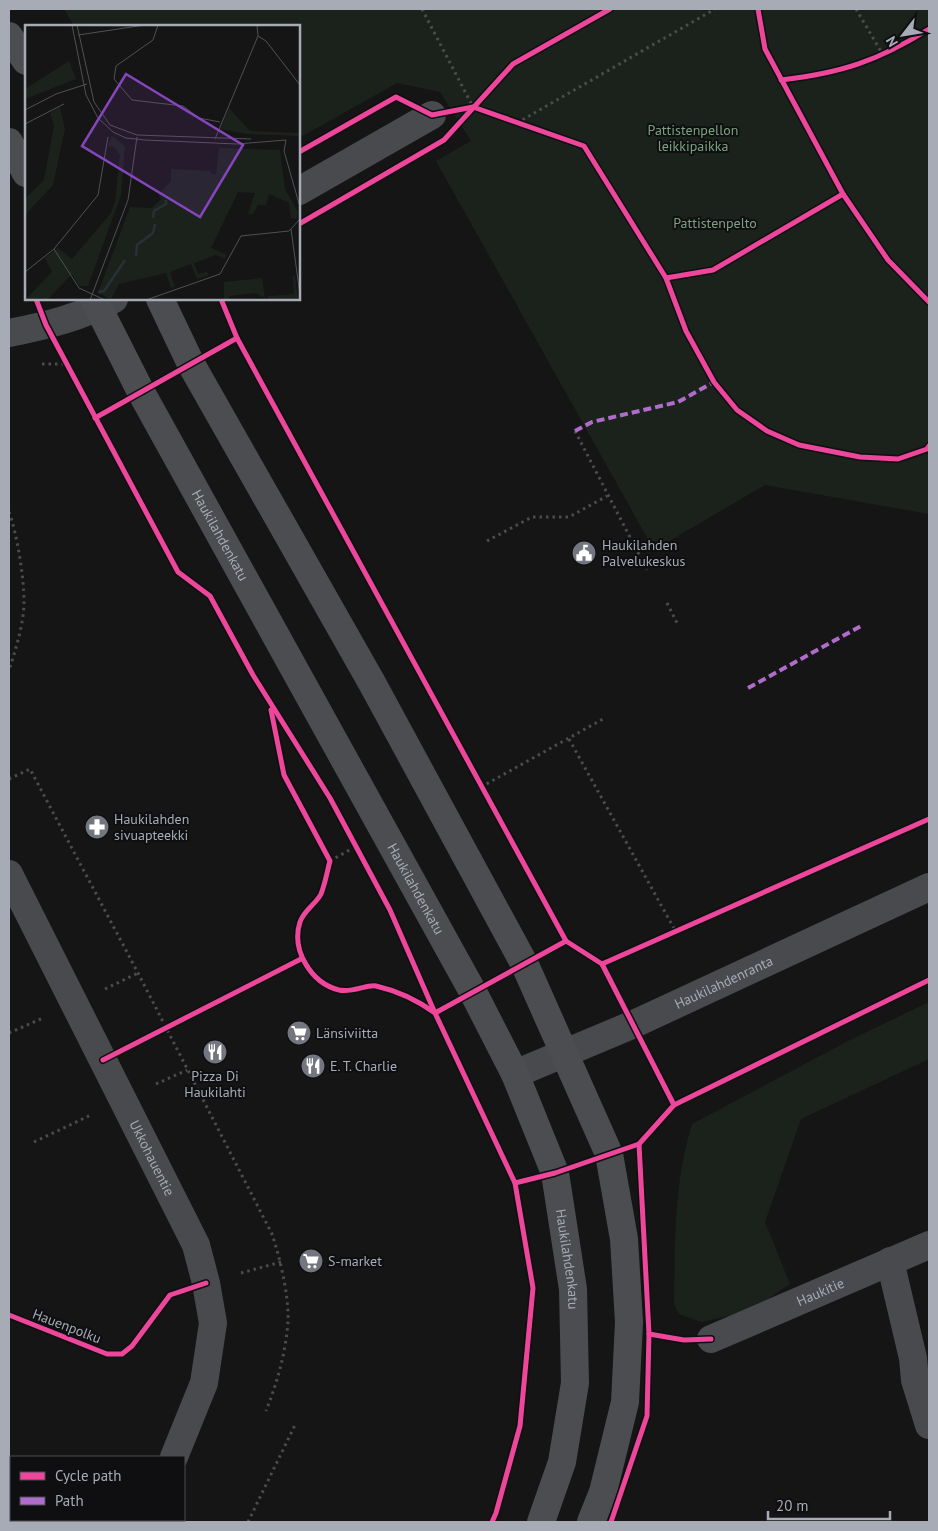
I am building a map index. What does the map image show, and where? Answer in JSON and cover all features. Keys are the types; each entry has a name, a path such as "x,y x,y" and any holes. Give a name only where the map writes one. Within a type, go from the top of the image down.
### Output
{"main road":[{"path":"9,36 25,60"},
{"path":"9,142 25,171"},
{"path":"160,300 191,364 376,692 525,964 609,1154 624,1238 629,1322 625,1402 603,1492 591,1522"},
{"name":"Haukilahdenkatu","path":"102,302 141,392 464,975 515,1074 555,1172 573,1289 574,1383 562,1462 541,1522"}],"street":[{"path":"300,190 432,114"},
{"path":"9,333 46,325 102,302"},
{"name":"Ukkohauentie","path":"9,874 192,1237 206,1283 213,1323 204,1383 174,1456"},
{"name":"Haukilahdenranta","path":"515,1074 565,1051 634,1024 929,887"},
{"name":"Haukitie","path":"711,1339 929,1245"},
{"path":"890,1261 921,1354 915,1380 929,1425"}],"path":[{"path":"422,9 474,107"},
{"path":"517,123 715,9"},
{"path":"856,9 883,55"},
{"path":"875,59 889,53"},
{"path":"468,114 480,100"},
{"path":"432,114 474,107 482,110"},
{"path":"508,120 525,126"},
{"path":"46,325 70,372"},
{"path":"575,431 647,570"},
{"path":"487,541 532,517 570,517 607,496"},
{"path":"9,512 18,554 24,602 15,651 9,670"},
{"path":"667,603 678,625"},
{"path":"481,787 603,719"},
{"path":"569,739 676,932"},
{"path":"9,779 30,769 272,1234 281,1262 288,1320 276,1386 266,1411"},
{"path":"477,779 486,796"},
{"path":"352,838 360,854"},
{"path":"330,861 356,846"},
{"path":"326,855 330,861 328,870"},
{"path":"668,936 685,928"},
{"path":"159,1032 175,1024"},
{"path":"206,1283 281,1262"},
{"path":"248,1522 295,1425"}],"green space":[{"name":"Pattistenpelto","path":"64,9 929,9 929,514 765,485 654,550 436,161 471,141 440,92 397,83 300,137 300,25 73,25"},
{"path":"929,1002 929,1059 801,1119 765,1222 790,1284 750,1311 701,1322 679,1314 674,1304 677,1213 682,1168 692,1124 848,1041"}],"marked path":[{"path":"575,431 592,422 678,402 714,382"},
{"path":"748,688 861,626"}],"cycle path":[{"path":"300,223 444,140 513,64 610,9"},
{"path":"758,9 765,49 843,194 888,260 929,302"},
{"path":"781,80 822,74 858,64 893,49 929,29"},
{"path":"300,151 396,97 432,115 473,107 584,146 666,278 686,331 714,382 737,410 767,431 799,445 860,457 898,459 927,449 929,446"},
{"path":"666,278 713,270 843,194"},
{"path":"36,300 46,325 178,572 210,596 253,675 330,798 390,910 435,1013 515,1183 533,1288 520,1426 492,1522"},
{"path":"221,300 237,338 566,941 602,964 674,1105 639,1144 649,1334 647,1416 611,1522"},
{"path":"95,418 237,338"},
{"path":"271,710 284,775 330,861 321,894 302,918 298,933 301,954 312,973 320,980 329,986 344,991 372,986 392,990 407,996 435,1013 566,941"},
{"path":"602,964 929,819"},
{"path":"103,1060 301,959"},
{"path":"674,1105 929,980"},
{"path":"515,1183 555,1173 639,1144"},
{"name":"Hauenpolku","path":"9,1315 107,1354 122,1354 132,1346 170,1295 206,1283"},
{"path":"649,1334 684,1340 711,1339"}],"place":[{"name":"Haukilahden Palvelukeskus","path":"584,553"},
{"name":"Haukilahden sivuapteekki","path":"97,827"},
{"name":"Länsiviitta","path":"299,1033"},
{"name":"Pizza Di Haukilahti","path":"215,1052"},
{"name":"E. T. Charlie","path":"313,1066"},
{"name":"S-market","path":"311,1261"}],"park label":[{"name":"Pattistenpellon leikkipaikka","path":"693,138"}]}
